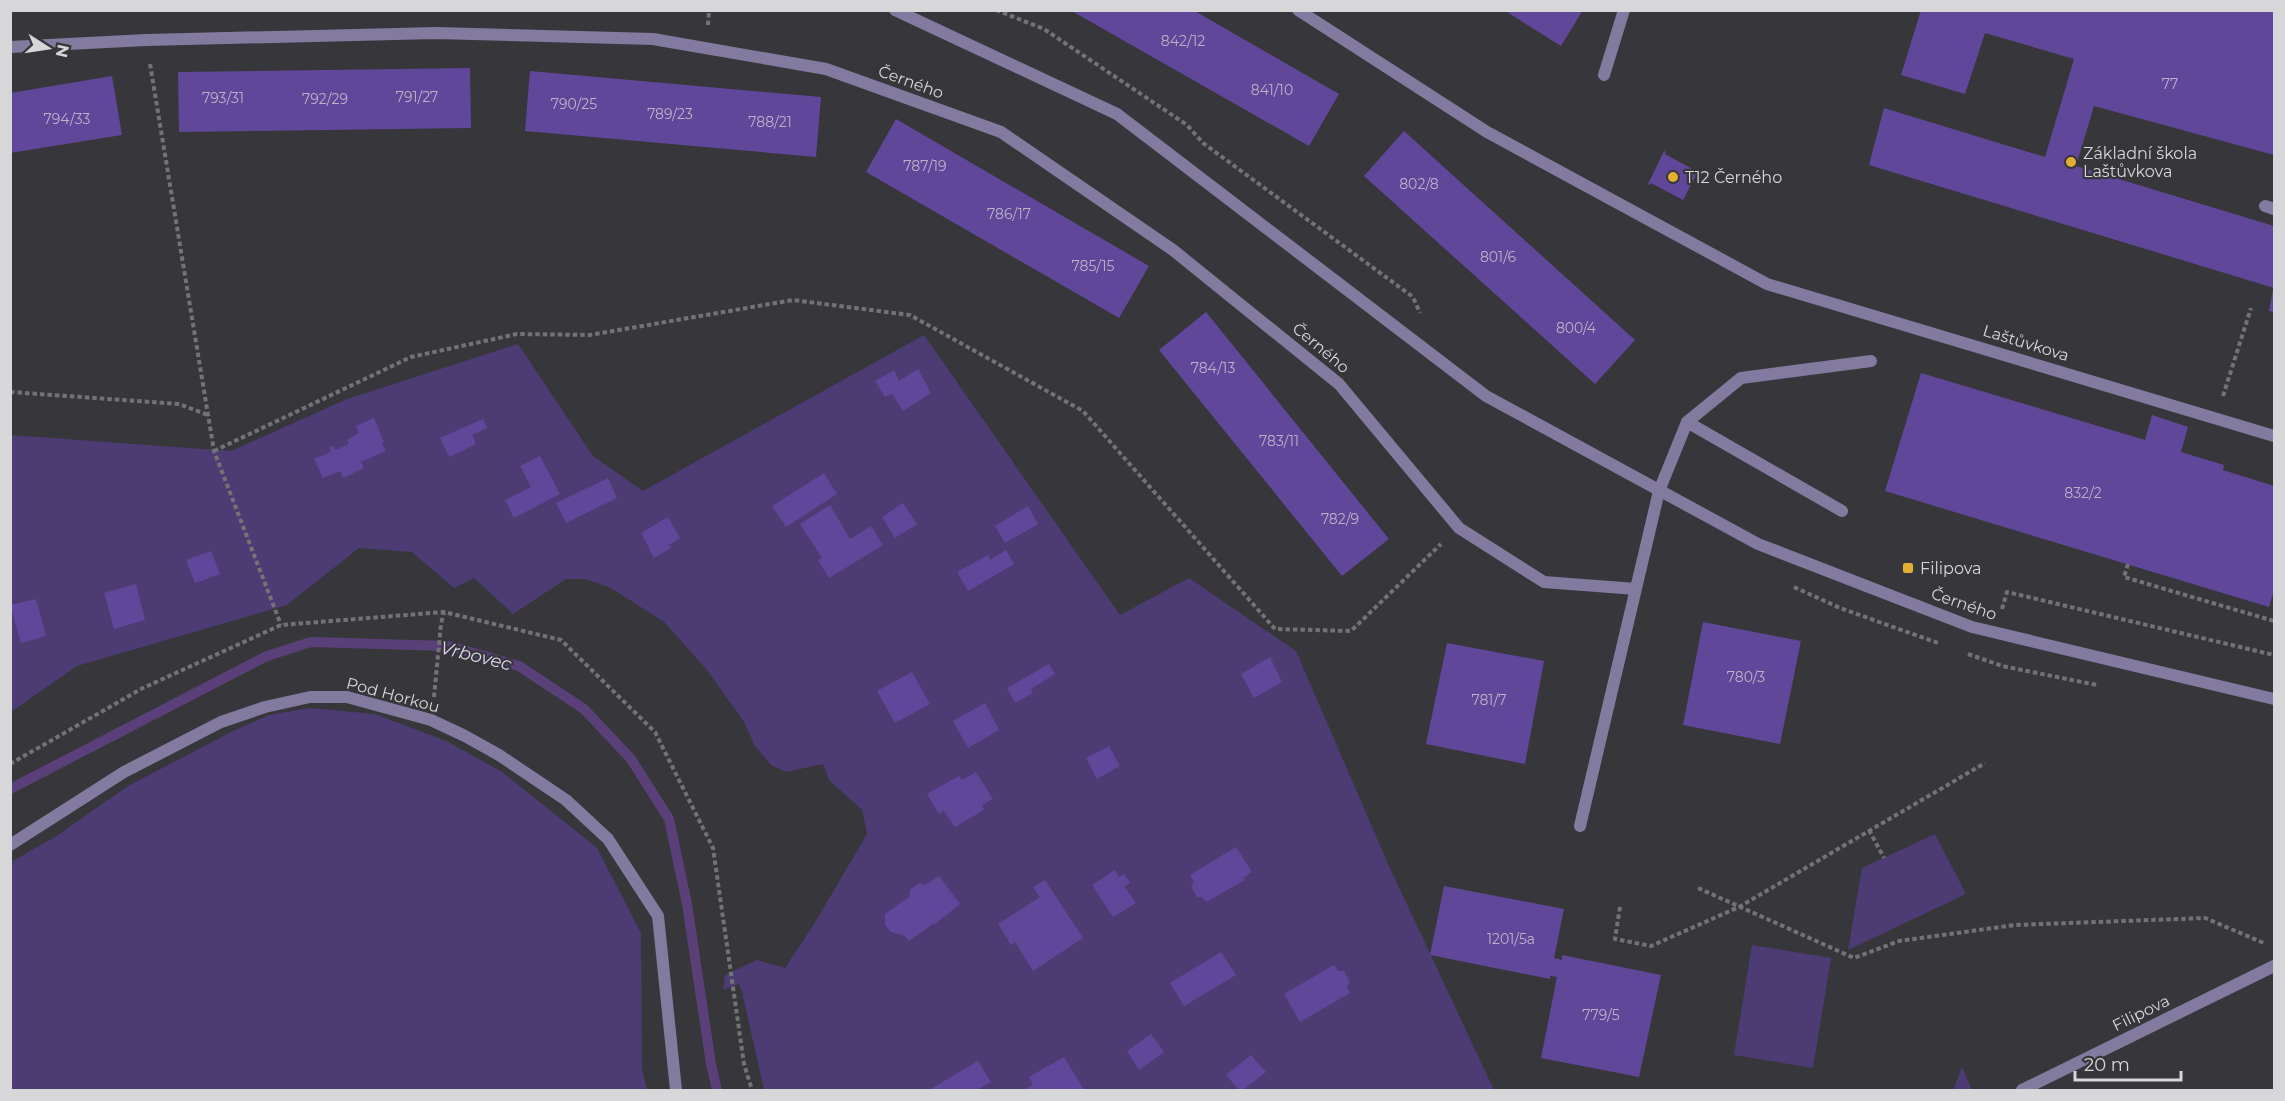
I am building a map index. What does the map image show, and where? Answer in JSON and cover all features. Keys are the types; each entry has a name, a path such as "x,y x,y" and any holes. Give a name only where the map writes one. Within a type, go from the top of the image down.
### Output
{"street":[{"name":"Černého","path":"895,10 1117,114 1486,396 1758,544 1972,627 2274,699"},
{"name":"Laštůvkova","path":"1298,10 1487,132 1767,284 2217,417 2274,436"},
{"path":"1604,75 1624,10"},
{"name":"Černého","path":"10,47 146,40 436,33 653,39 826,69 1001,132 1173,250 1339,384 1459,528 1544,582 1636,589"},
{"path":"1580,826 1659,491 1687,422 1741,378 1872,361"},
{"path":"1687,422 1842,511"},
{"name":"Pod Horkou","path":"10,845 124,772 220,722 265,707 310,697 347,698 430,720 499,755 566,800 608,839 658,916 676,1090"},
{"name":"Filipova","path":"2022,1090 2274,966"}],"path":[{"path":"996,10 1044,29 1187,124 1203,143 1413,297 1422,319"},
{"path":"146,40 214,451 281,625"},
{"path":"214,451 411,357 517,334 590,335 793,300 910,315 1083,411 1275,629 1351,631 1459,528"},
{"path":"2217,417 2251,308"},
{"path":"10,392 179,404 208,415"},
{"path":"2127,564 2124,578 2274,621"},
{"path":"2002,610 2007,592 2274,654"},
{"path":"1991,607 2013,613"},
{"path":"435,689 444,612"},
{"path":"1620,907 1615,939 1651,946 1739,907 1985,763"},
{"path":"1869,830 1884,858"},
{"path":"1698,888 1854,958 1899,941 2015,925 2205,918 2274,948"}],"shaded area":[{"path":"924,335 1120,615 1189,578 1296,651 1389,866 1494,1090 764,1090 742,992 739,984 723,990 725,975 757,960 785,968 867,834 862,810 829,780 823,764 786,772 771,765 755,746 744,722 707,670 664,622 611,588 586,579 566,579 513,614 474,578 454,588 412,552 359,548 287,605 77,666 11,712 10,435 231,451 347,399 518,344 593,456 643,491"},
{"path":"310,708 375,714 446,741 502,772 597,848 641,933 642,1069 647,1090 11,1090 11,862 55,837 128,786 233,731 269,715"},
{"path":"1935,834 1966,894 1848,950 1862,868"},
{"path":"1752,945 1831,958 1813,1068 1734,1055"},
{"path":"1962,1067 1972,1090 1953,1090"}],"building":[{"path":"1070,10 1193,10 1339,94 1309,146"},
{"path":"1504,10 1583,10 1561,46"},
{"path":"1921,10 2274,10 2274,155 2094,106 2076,166 2274,226 2274,288 1869,165 1884,108 2045,157 2074,59 1985,33 1965,94 1901,75"},
{"path":"470,68 471,128 179,132 178,72"},
{"path":"530,71 821,97 816,157 525,131"},
{"path":"112,76 122,135 10,153 10,93"},
{"path":"896,119 1149,266 1119,318 866,172"},
{"path":"1404,131 1635,340 1595,384 1364,176"},
{"name":"T12 Černého","path":"1664,151 1665,154 1696,171 1699,170 1683,200 1651,183 1648,184"},
{"path":"2274,290 2274,312 2269,311"},
{"path":"1206,312 1389,539 1342,576 1159,350"},
{"path":"918,369 931,393 903,411 892,394 885,397 875,381 894,370 899,381"},
{"path":"1921,373 2145,440 2152,415 2188,427 2181,452 2224,465 2223,470 2274,486 2274,590 2269,607 1885,491"},
{"path":"374,418 386,451 361,462 364,468 343,478 340,471 323,478 314,459 331,452 329,447 332,446 336,450 349,444 347,440 359,433 356,426"},
{"path":"483,419 487,428 472,435 476,444 449,457 440,438"},
{"path":"540,456 560,494 514,518 505,500 531,487 520,466"},
{"path":"824,473 837,494 786,527 772,506"},
{"path":"608,478 617,498 566,523 556,503"},
{"path":"903,503 917,524 895,538 882,517"},
{"path":"830,505 850,539 871,526 883,545 829,578 818,560 822,558 800,524"},
{"path":"1028,506 1038,524 1005,543 995,526"},
{"path":"668,517 680,538 669,545 671,548 654,558 641,533"},
{"path":"1006,550 1014,564 968,591 957,572 988,555 990,560"},
{"path":"211,551 220,574 195,583 186,560"},
{"path":"136,584 145,620 114,629 104,593"},
{"path":"36,599 46,636 21,643 10,605"},
{"path":"1703,622 1801,641 1780,744 1683,725"},
{"path":"1447,643 1544,661 1525,764 1426,744"},
{"path":"1270,657 1282,682 1254,698 1241,674"},
{"path":"1049,664 1055,674 1031,689 1033,693 1015,703 1007,688"},
{"path":"912,672 930,704 895,723 877,691"},
{"path":"985,703 999,730 968,748 953,721"},
{"path":"1109,746 1120,766 1097,779 1086,758"},
{"path":"976,772 993,799 982,805 984,810 955,827 944,811 939,814 927,794 959,776 962,780"},
{"path":"1236,847 1252,872 1243,878 1245,880 1206,902 1202,897 1197,897 1191,886 1194,882 1190,875"},
{"path":"1115,870 1119,877 1124,874 1130,883 1124,886 1136,903 1113,917 1092,885"},
{"path":"939,876 960,904 909,941 905,936 891,932 885,925 885,914 909,897 910,890 919,883 925,885"},
{"path":"1045,880 1083,938 1033,971 1015,942 1011,945 998,924 1040,897 1033,887"},
{"path":"1444,886 1564,909 1554,958 1562,960 1562,955 1661,975 1639,1077 1541,1058 1557,977 1550,976 1550,979 1430,955"},
{"path":"1221,952 1236,975 1184,1006 1170,983"},
{"path":"1334,965 1338,971 1344,971 1350,982 1347,987 1350,993 1300,1022 1284,994"},
{"path":"1151,1034 1164,1052 1139,1070 1127,1051"},
{"path":"1251,1055 1266,1072 1243,1090 1239,1090 1226,1075"},
{"path":"1064,1057 1084,1090 1023,1090 1033,1085 1029,1077"},
{"path":"978,1061 991,1082 976,1090 929,1090"}],"waterway":[{"name":"Vrbovec","path":"10,789 267,656 311,642 449,646 519,666 584,709 631,759 669,819 687,904 717,1090"}],"place":[{"name":"Základní škola Laštůvkova","path":"2071,162"},
{"name":"T12 Černého","path":"1673,177"},
{"name":"Filipova","path":"1908,568"}]}
